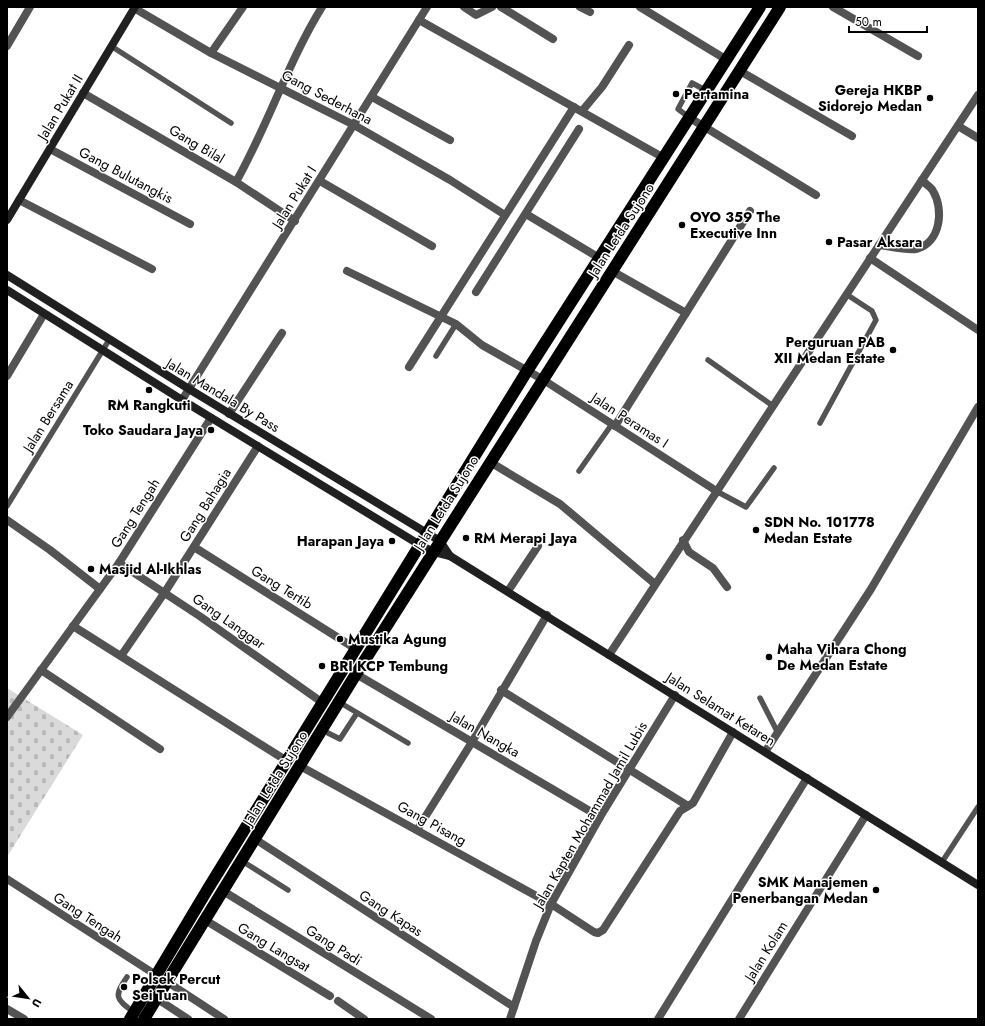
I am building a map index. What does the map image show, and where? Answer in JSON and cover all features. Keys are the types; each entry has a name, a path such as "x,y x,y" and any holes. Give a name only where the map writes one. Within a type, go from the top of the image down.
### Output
{"highway":[{"name":"Jalan Letda Sujono","path":"136,1017 161,978 287,761 427,533 528,371 601,259 760,7"},
{"name":"Jalan Letda Sujono","path":"136,1017 156,998 161,978 205,920 356,674 542,379 780,7"}],"street":[{"path":"7,46 30,7"},
{"path":"211,53 242,7"},
{"path":"236,182 250,157 303,40 322,7"},
{"name":"Jalan Pukat I","path":"182,400 320,181 427,7"},
{"path":"464,7 476,15 492,7"},
{"path":"501,7 553,39"},
{"path":"580,7 590,12"},
{"path":"640,7 727,60"},
{"path":"833,7 918,56"},
{"name":"Gang Sederhana","path":"135,8 211,53 354,125 450,180 505,215"},
{"name":"Jalan Pukat II","path":"7,220 135,8"},
{"path":"419,20 664,158"},
{"path":"582,111 602,87 629,45"},
{"path":"740,71 852,136"},
{"name":"Gang Bilal","path":"84,92 236,182 295,221"},
{"path":"609,655 683,540 718,492 846,294 978,95"},
{"path":"372,97 450,140"},
{"path":"409,367 574,107"},
{"path":"690,118 816,195"},
{"path":"958,126 978,138"},
{"path":"476,292 579,129"},
{"name":"Gang Bulutangkis","path":"50,149 190,224"},
{"path":"879,245 916,249 932,239 939,222 938,201 932,189 922,180"},
{"path":"320,181 432,246"},
{"path":"19,200 152,269"},
{"path":"614,425 750,211"},
{"path":"526,214 601,259"},
{"path":"870,258 978,330"},
{"name":"Jalan Peramas I","path":"347,271 456,324 482,345 542,379 718,492"},
{"path":"612,271 686,313"},
{"name":"Jalan Mandala By Pass","path":"7,275 229,414 427,533"},
{"name":"Jalan Mandala By Pass","path":"7,290 211,418 420,545"},
{"path":"7,376 44,314"},
{"path":"229,414 282,332"},
{"path":"765,752 871,589 978,407"},
{"name":"Gang Tengah","path":"7,717 119,563 211,418"},
{"name":"Gang Bahagia","path":"121,656 194,548 258,446"},
{"path":"490,462 560,504 655,584"},
{"path":"7,520 50,550 100,589"},
{"name":"Jalan Selamat Ketaren","path":"427,533 437,546 450,556 547,615 978,885"},
{"path":"683,540 689,552 713,568 726,587"},
{"name":"Jalan Selamat Ketaren","path":"420,545 437,546 450,556"},
{"path":"508,592 538,546"},
{"name":"Gang Tertib","path":"194,548 356,649"},
{"name":"Gang Langgar","path":"119,563 165,592 323,703"},
{"path":"417,830 472,742 501,690 547,615"},
{"path":"72,626 287,761"},
{"path":"41,670 160,749"},
{"name":"Jalan Nangka","path":"356,674 600,817"},
{"path":"501,690 688,806 694,800 733,732"},
{"name":"Jalan Kapten Mohammad Jamil Lubis","path":"510,1019 536,941 551,904 600,817 675,696"},
{"name":"Gang Pisang","path":"300,766 551,904 594,932 601,932 680,812 688,806"},
{"path":"658,1019 807,778"},
{"name":"Jalan Kolam","path":"739,1019 866,815"},
{"name":"Gang Kapas","path":"255,839 514,1007"},
{"name":"Gang Tengah","path":"7,879 224,1019"},
{"name":"Gang Padi","path":"223,891 431,1019"},
{"name":"Gang Langsat","path":"205,920 330,996"},
{"path":"156,998 188,1019"},
{"path":"338,1001 364,1019"},
{"path":"7,1009 24,1019"}],"lane":[{"path":"111,46 231,123"},
{"path":"690,118 678,109 692,83 708,90 722,99"},
{"path":"820,423 876,320 872,311 846,294"},
{"path":"436,356 456,324"},
{"name":"Jalan Bersama","path":"7,506 109,340"},
{"path":"708,360 773,406"},
{"path":"579,471 614,425"},
{"path":"718,492 746,507 774,468"},
{"path":"760,698 778,733"},
{"path":"339,702 408,742"},
{"path":"322,730 340,739 348,729 357,713"},
{"path":"942,862 978,807"},
{"path":"242,861 288,890"},
{"path":"127,977 118,991 118,996 120,1002 136,1017"}],"green space":[{"path":"7,688 83,735 7,857"}],"place":[{"name":"Pertamina","path":"676,94"},
{"name":"Gereja HKBP Sidorejo Medan","path":"930,98"},
{"name":"OYO 359 The Executive Inn","path":"682,225"},
{"name":"Pasar Aksara","path":"829,242"},
{"name":"Perguruan PAB XII Medan Estate","path":"893,350"},
{"name":"RM Rangkuti","path":"149,390"},
{"name":"Toko Saudara Jaya","path":"211,430"},
{"name":"SDN No. 101778 Medan Estate","path":"756,530"},
{"name":"RM Merapi Jaya","path":"466,538"},
{"name":"Harapan Jaya","path":"392,541"},
{"name":"Masjid Al-Ikhlas","path":"91,569"},
{"name":"Mustika Agung","path":"340,639"},
{"name":"Maha Vihara Chong De Medan Estate","path":"769,657"},
{"name":"BRI KCP Tembung","path":"322,666"},
{"name":"SMK Manajemen Penerbangan Medan","path":"876,890"},
{"name":"Polsek Percut Sei Tuan","path":"124,987"}]}
